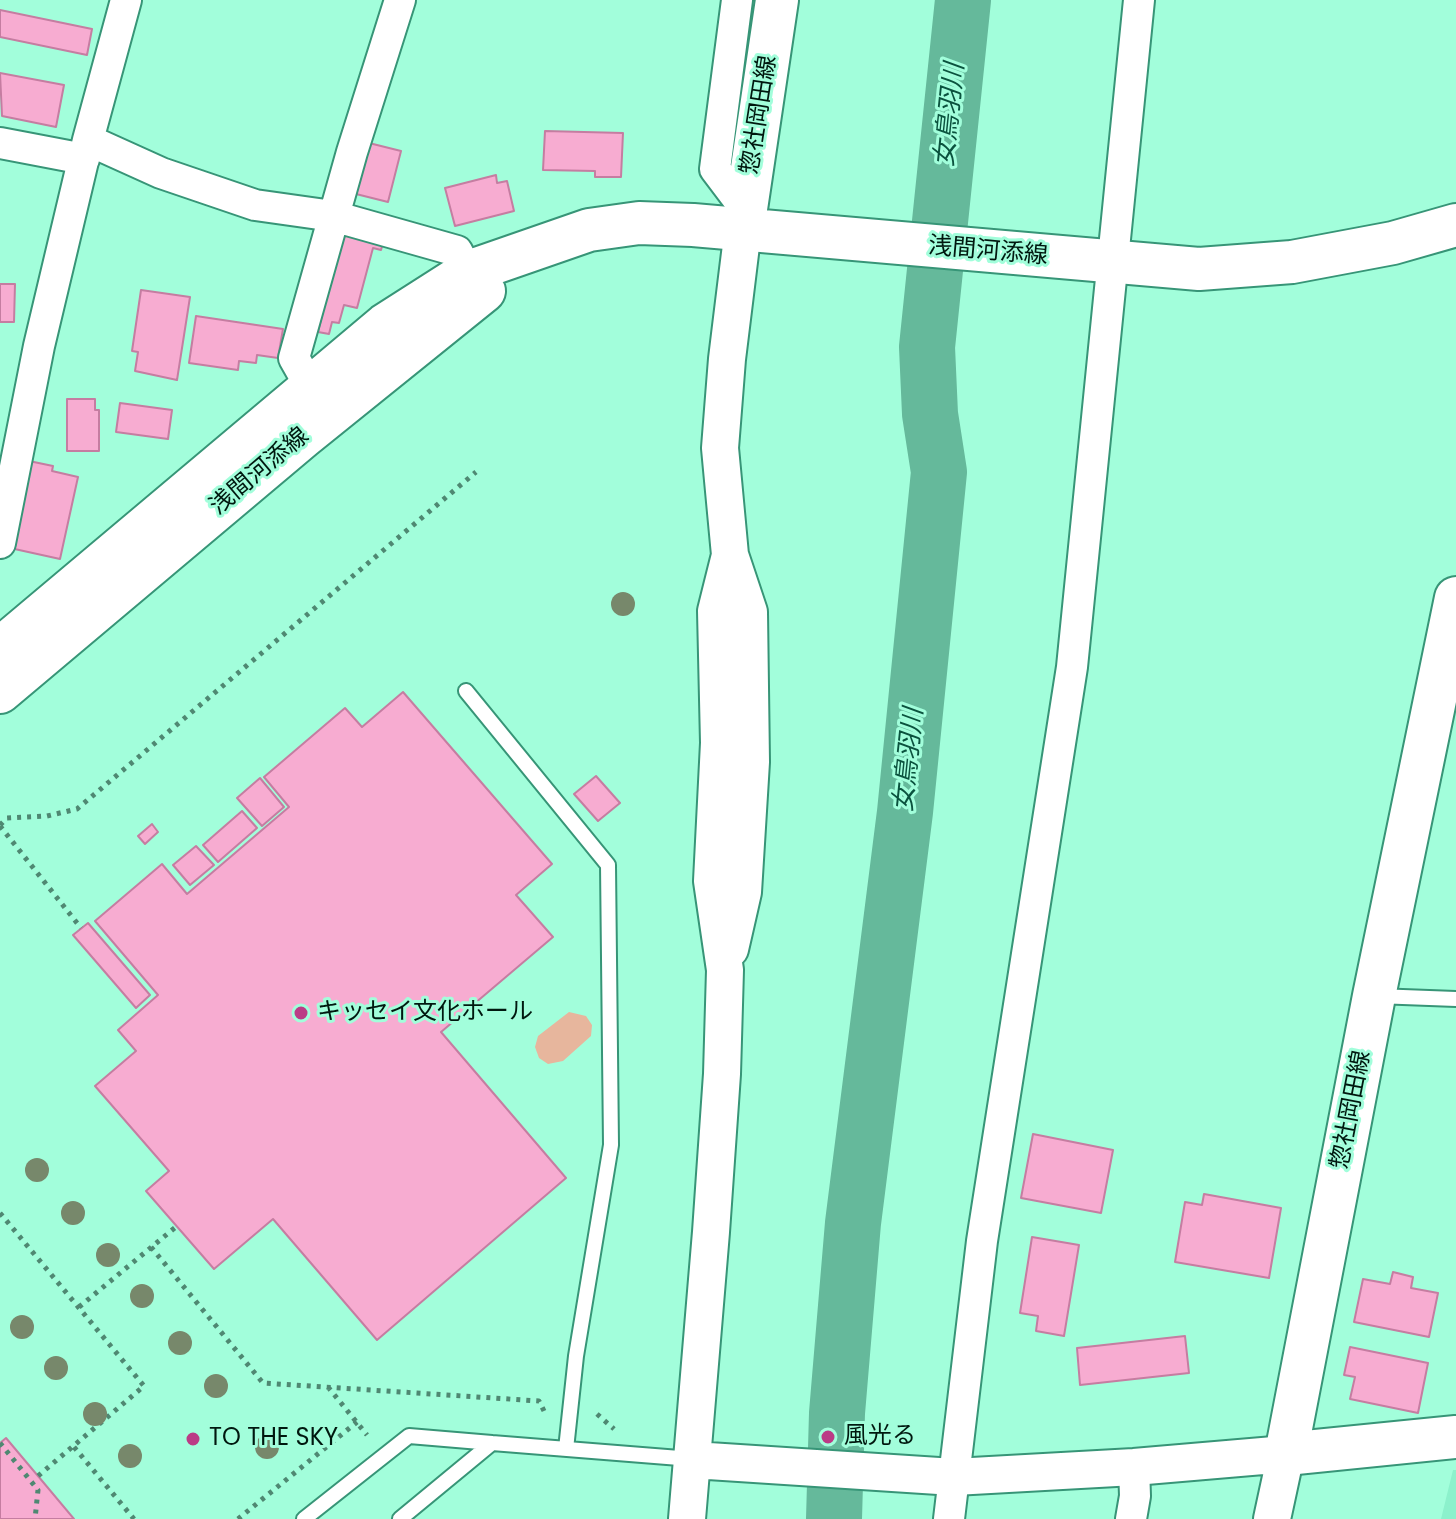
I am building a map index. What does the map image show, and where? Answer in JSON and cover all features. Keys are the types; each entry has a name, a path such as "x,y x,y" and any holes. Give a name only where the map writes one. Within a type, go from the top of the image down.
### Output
{"main road":[{"name":"惣社岡田線","path":"757,224 777,0"},
{"name":"浅間河添線","path":"0,649 385,325 468,272 589,230 639,223 757,224 1103,262 1199,269 1292,262 1393,243 1456,225"},
{"name":"浅間河添線","path":"0,692 315,427 480,295 520,252"},
{"name":"惣社岡田線","path":"1286,1454 1374,996 1456,598"},
{"path":"1286,1454 1456,1437"}],"street":[{"path":"1,535 39,346 86,149 126,0"},
{"path":"311,388 294,358 333,216 400,0"},
{"path":"687,1519 703,1460 725,970 712,881 719,743 716,611 730,555 720,448 727,359 757,224 715,169 737,0"},
{"path":"949,1519 946,1476 1072,667 1103,262 1139,0"},
{"path":"0,143 86,149 255,205 333,216 457,251 468,272"},
{"path":"703,1460 946,1476 1134,1467 1286,1454 1272,1519"},
{"path":"1131,1519 1135,1496 1134,1467"}],"lane":[{"path":"466,691 608,865 611,1145 576,1356 566,1449"},
{"path":"1374,996 1456,999"},
{"path":"304,1519 409,1436 703,1460"},
{"path":"400,1519 492,1443"}],"path":[{"path":"81,928 0,826 7,818 47,816 77,809 476,472"},
{"path":"0,1213 144,1386 38,1476"},
{"path":"79,1307 177,1226"},
{"path":"151,1247 263,1383 539,1401 544,1411"},
{"path":"328,1387 367,1435"},
{"path":"597,1414 617,1431 625,1433"},
{"path":"238,1519 357,1422"},
{"path":"0,1443 38,1490 35,1519"},
{"path":"74,1447 134,1519"}],"shaded area":[{"path":"569,1012 586,1016 592,1025 591,1036 563,1061 548,1064 539,1058 535,1047 538,1036"},
{"path":"1453,1470 1456,1470 1456,1519 1441,1519"}],"building":[{"path":"0,10 92,29 87,55 0,37"},
{"path":"0,73 64,85 56,127 2,116"},
{"path":"545,131 623,133 621,177 595,177 595,171 543,170"},
{"path":"369,143 401,151 388,202 356,194"},
{"path":"496,175 497,183 507,181 514,211 455,226 445,188"},
{"path":"342,233 383,243 381,250 373,248 357,308 344,305 339,323 332,322 329,334 318,332"},
{"path":"0,284 15,284 14,322 0,322"},
{"path":"141,290 190,297 177,380 135,371 138,352 132,351"},
{"path":"196,316 283,329 278,358 257,355 256,363 239,361 238,370 189,363"},
{"path":"67,399 95,399 95,410 99,410 99,451 67,451"},
{"path":"120,403 172,410 168,439 116,432"},
{"path":"29,461 53,466 52,471 78,477 60,559 10,548"},
{"name":"キッセイ文化ホール","path":"403,692 552,864 516,895 553,937 441,1032 566,1178 377,1340 273,1219 214,1269 146,1191 169,1171 95,1086 136,1051 118,1030 158,995 95,921 162,864 187,894 289,807 264,777 345,708 362,727"},
{"path":"596,776 620,803 598,821 574,794"},
{"path":"260,778 284,807 262,826 237,798"},
{"path":"242,811 257,828 218,862 203,845"},
{"path":"152,824 158,832 145,844 138,836"},
{"path":"196,846 214,865 190,885 173,865"},
{"path":"88,923 150,995 136,1008 73,935"},
{"path":"1033,1134 1113,1150 1101,1213 1021,1198"},
{"path":"1204,1194 1281,1208 1269,1278 1175,1262 1185,1202 1202,1205"},
{"path":"1032,1237 1079,1245 1064,1336 1036,1331 1038,1316 1020,1313"},
{"path":"1393,1272 1413,1277 1411,1288 1438,1293 1429,1337 1354,1322 1363,1279 1390,1284"},
{"path":"1185,1336 1189,1373 1080,1385 1077,1348"},
{"path":"1350,1347 1428,1363 1418,1413 1350,1399 1355,1377 1344,1375"},
{"path":"6,1438 74,1519 0,1519 0,1443"}],"waterway":[{"name":"女鳥羽川","path":"834,1519 837,1413 853,1223 905,812 939,472 930,414 927,347 963,0"}],"place":[{"name":"キッセイ文化ホール","path":"301,1013"},
{"name":"風光る","path":"828,1437"},
{"name":"TO THE SKY","path":"193,1439"}]}
